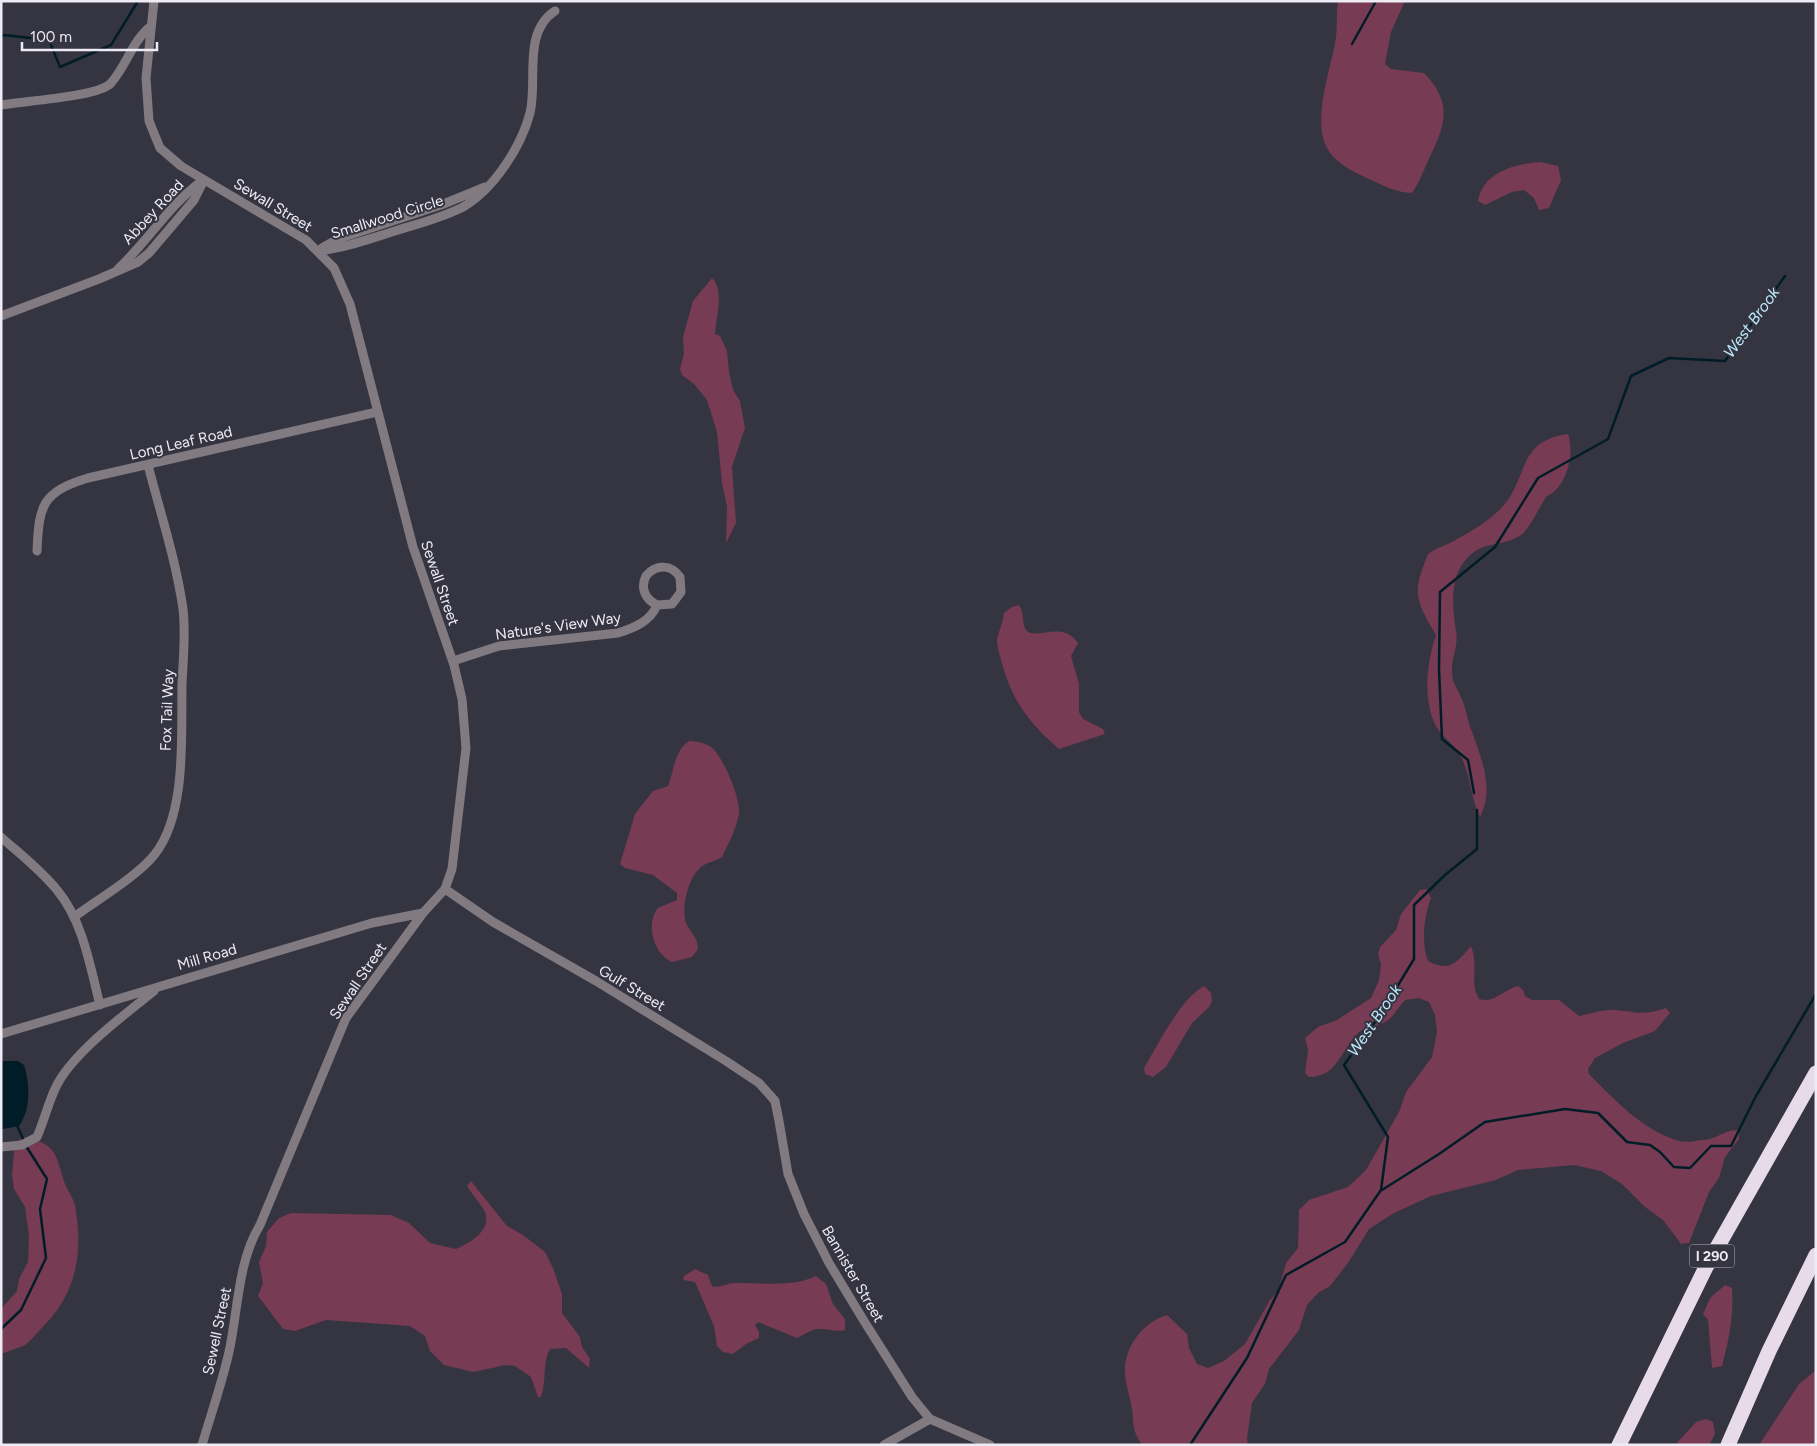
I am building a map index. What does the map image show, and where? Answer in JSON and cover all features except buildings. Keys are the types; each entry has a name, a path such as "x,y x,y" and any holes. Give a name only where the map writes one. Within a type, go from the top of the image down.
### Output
{"highway":[{"name":"I 290","path":"1618,1445 1706,1267 1816,1073"},
{"path":"1728,1445 1769,1351 1816,1255"}],"street":[{"name":"Sewall Street","path":"154,1 146,78 150,121 154,136 166,154 204,180 284,225 318,250 335,271 350,304 419,568 453,661 462,698 466,748 452,869 445,889 423,912 346,1018 260,1225"},
{"name":"Smallwood Circle","path":"318,250 338,239 440,205 485,187 508,160 526,125 534,88 535,38 542,21 554,12"},
{"path":"1,105 86,94 109,85 140,34 150,26"},
{"name":"Abbey Road","path":"1,316 112,274 142,245 185,193 204,180"},
{"name":"Long Leaf Road","path":"37,551 40,513 46,502 55,492 71,483 377,412"},
{"name":"Fox Tail Way","path":"74,917 142,867 154,855 170,824 176,801 181,723 183,612 175,570 148,465"},
{"name":"Nature's View Way","path":"668,568 680,577 681,592 672,604 657,605 645,596 644,581 653,569 668,568"},
{"name":"Nature's View Way","path":"453,661 499,646 618,633 643,622 654,614 657,605"},
{"path":"1,837 57,890 74,917 100,1004"},
{"name":"Gulf Street","path":"445,889 493,922 596,981 760,1083 775,1101 780,1130"},
{"name":"Mill Road","path":"1,1034 372,923 423,912"},
{"path":"1,1147 25,1144 37,1136 55,1088 72,1064 116,1021 159,986"},
{"name":"Bannister Street","path":"780,1130 791,1183 829,1263 905,1385 930,1419"},
{"name":"Sewell Street","path":"202,1445 229,1353 245,1260 252,1238 260,1225"},
{"path":"884,1445 907,1434 930,1419 990,1445"}],"shaded area":[{"path":"1338,1 1405,1 1391,32 1385,64 1391,69 1424,73 1440,95 1444,116 1439,137 1412,193 1390,188 1358,174 1345,167 1327,148 1321,124 1322,110 1336,38"},
{"path":"1540,162 1558,166 1561,180 1549,208 1539,210 1534,198 1524,190 1512,192 1485,205 1478,201 1481,191 1493,176 1520,165"},
{"path":"712,278 716,283 719,297 715,334 720,336 727,351 733,390 740,401 745,428 732,467 736,523 726,543 727,507 722,483 717,432 707,400 694,384 682,375 680,369 684,354 683,337 693,301"},
{"path":"1568,434 1570,460 1559,486 1546,497 1534,518 1521,535 1481,548 1467,558 1460,568 1455,583 1453,607 1457,636 1452,676 1464,705 1485,773 1486,795 1480,817 1474,802 1464,762 1436,727 1428,701 1430,656 1436,635 1420,604 1418,587 1420,578 1428,554 1479,526 1503,506 1511,495 1526,461 1540,444 1552,438"},
{"path":"1019,605 1027,631 1037,633 1058,631 1072,636 1078,643 1071,656 1079,684 1079,712 1083,719 1103,729 1105,734 1059,749 1039,730 1023,710 1006,677 997,640 1004,613 1012,607"},
{"path":"689,741 706,744 721,759 737,798 739,814 734,831 722,857 701,867 694,875 688,888 684,912 685,919 696,939 698,949 692,957 672,962 656,946 653,938 652,922 658,908 677,900 677,893 653,875 625,868 620,864 635,814 653,791 668,786 677,756"},
{"path":"1427,889 1431,898 1424,930 1428,961 1448,966 1457,961 1471,946 1474,960 1476,993 1479,999 1490,1000 1518,986 1523,990 1525,996 1532,1000 1559,1000 1579,1016 1606,1010 1646,1013 1666,1008 1670,1013 1655,1031 1623,1043 1595,1058 1588,1069 1589,1074 1630,1113 1653,1130 1666,1136 1679,1141 1690,1142 1707,1140 1729,1131 1739,1130 1739,1139 1725,1157 1719,1178 1709,1192 1689,1243 1681,1244 1663,1220 1645,1207 1622,1184 1601,1171 1574,1165 1518,1170 1496,1180 1431,1196 1394,1213 1369,1229 1348,1263 1330,1286 1318,1293 1307,1305 1299,1330 1269,1369 1265,1384 1252,1403 1247,1438 1248,1445 1142,1445 1134,1427 1125,1374 1127,1355 1136,1337 1158,1318 1167,1315 1187,1334 1189,1348 1197,1364 1208,1368 1224,1361 1245,1344 1270,1300 1278,1291 1286,1263 1298,1248 1299,1210 1309,1200 1348,1187 1366,1170 1399,1112 1406,1092 1432,1057 1437,1032 1435,1015 1429,1002 1418,998 1405,1000 1387,1021 1359,1032 1337,1062 1326,1073 1309,1077 1305,1073 1308,1050 1305,1038 1318,1027 1337,1020 1371,998 1379,980 1381,965 1378,954 1380,947 1396,930 1401,914 1420,890"},
{"path":"1204,986 1211,993 1212,1001 1209,1007 1192,1023 1166,1067 1153,1077 1145,1074 1144,1068 1170,1023 1186,1001"},
{"path":"25,1137 50,1147 57,1158 65,1184 75,1205 78,1223 77,1257 69,1288 62,1303 52,1317 25,1345 1,1354 1,1309 17,1291 19,1279 28,1262 29,1236 25,1207 14,1189 12,1175 15,1142"},
{"path":"471,1181 507,1226 523,1235 545,1252 562,1294 562,1313 580,1337 582,1347 590,1359 589,1368 566,1348 550,1349 546,1360 541,1397 538,1397 531,1377 515,1366 506,1365 473,1372 444,1365 430,1351 425,1336 410,1326 326,1320 295,1331 283,1329 258,1296 263,1283 259,1262 266,1246 267,1232 279,1218 291,1213 391,1215 409,1223 430,1243 456,1249 473,1240 485,1225 485,1212 467,1186"},
{"path":"695,1269 708,1275 712,1286 715,1287 735,1283 776,1284 797,1282 816,1276 826,1284 833,1304 845,1319 845,1330 817,1329 797,1338 758,1322 755,1325 759,1332 759,1338 746,1344 733,1354 723,1352 717,1346 714,1326 695,1282 683,1280 684,1276"},
{"path":"1725,1285 1732,1288 1732,1308 1727,1347 1722,1366 1712,1368 1708,1320 1703,1314 1710,1298"},
{"path":"1816,1370 1816,1445 1759,1445 1799,1384"},
{"path":"1706,1419 1713,1422 1715,1434 1709,1445 1675,1445 1696,1422"}],"water":[{"path":"1,1061 18,1061 24,1065 28,1089 26,1112 19,1126 3,1129 1,1128"}],"waterway":[{"path":"1,37 4,35 49,40 60,67 111,45 138,1"},
{"path":"1352,44 1376,1"},
{"name":"West Brook","path":"1474,793 1468,760 1442,739 1439,669 1440,592 1495,547 1538,478 1608,439 1631,376 1669,358 1725,361 1785,276"},
{"name":"West Brook","path":"1190,1445 1247,1358 1286,1275 1345,1242 1381,1190 1388,1137 1344,1065 1378,1018 1414,959 1414,905 1445,875 1477,849 1477,810"},
{"path":"1382,1190 1485,1122 1565,1109 1598,1113 1627,1142 1650,1145 1660,1152 1674,1167 1690,1168 1711,1146 1731,1146 1756,1096 1816,994"},
{"path":"16,1123 24,1141"},
{"path":"1,1329 21,1310 46,1258 40,1209 47,1179 26,1146"}]}
